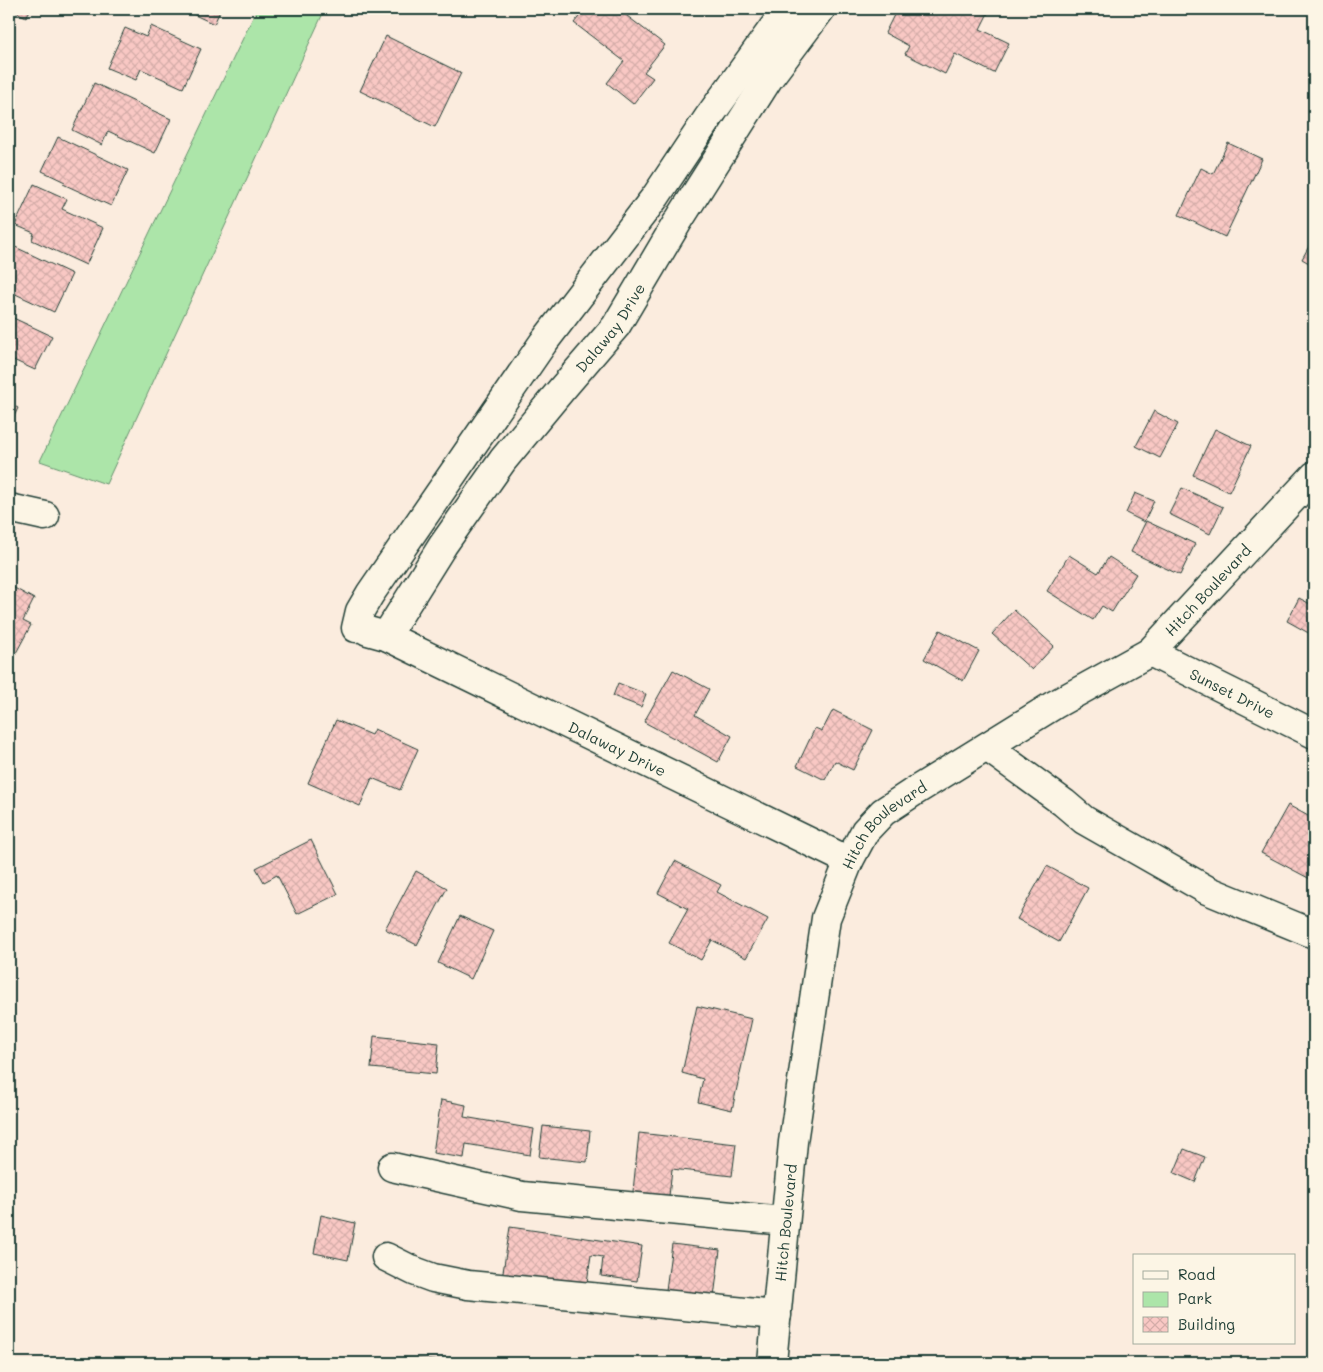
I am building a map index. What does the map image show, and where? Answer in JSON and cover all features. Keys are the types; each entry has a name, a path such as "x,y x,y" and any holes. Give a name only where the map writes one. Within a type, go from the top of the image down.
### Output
{"street":[{"name":"Dalaway Drive","path":"787,9 708,118 656,196 543,343 360,611 348,625 386,636 849,861"},
{"name":"Dalaway Drive","path":"386,636 443,545 503,460 616,326 677,223 769,78 820,9"},
{"name":"Hitch Boulevard","path":"772,1363 793,1142 826,918 849,861 864,831 883,812 915,791 1054,705 1150,652 1314,476"},
{"path":"9,508 46,516"},
{"name":"Sunset Drive","path":"1150,652 1314,734"},
{"path":"987,747 1064,803 1084,820 1207,890 1314,934"},
{"path":"392,1167 522,1196 785,1221"},
{"path":"386,1257 433,1278 468,1286 777,1315"}],"green space":[{"path":"257,9 325,9 106,484 40,461"}],"building":[{"path":"11,9 31,9 26,17"},
{"path":"182,9 221,9 214,24"},
{"path":"585,9 618,9 665,45 644,72 653,78 633,104 607,83 624,61 574,23"},
{"path":"897,9 990,9 980,29 1009,43 994,73 955,54 945,74 905,54 909,46 885,33"},
{"path":"151,26 201,49 183,88 141,69 136,80 107,68 125,28 146,37"},
{"path":"386,36 461,73 435,127 360,91"},
{"path":"94,83 171,119 155,153 108,131 102,145 72,130"},
{"path":"58,137 128,170 111,206 63,184 65,182 42,171"},
{"path":"1228,143 1262,159 1225,237 1179,215 1201,168 1213,174"},
{"path":"34,184 67,199 62,209 103,228 86,265 32,240 34,233 15,225"},
{"path":"1314,237 1314,266 1302,259"},
{"path":"9,244 72,274 54,312 9,291"},
{"path":"9,316 52,336 35,370 9,358"},
{"path":"9,403 18,408 9,427"},
{"path":"1154,411 1178,424 1160,458 1136,446"},
{"path":"1215,429 1251,446 1229,492 1193,475"},
{"path":"1182,488 1223,507 1210,534 1169,514"},
{"path":"1135,493 1154,501 1144,522 1126,513"},
{"path":"1146,521 1195,544 1180,575 1131,552"},
{"path":"1069,555 1098,573 1109,557 1136,574 1112,612 1102,606 1093,620 1047,591"},
{"path":"9,585 34,599 23,621 31,625 9,666"},
{"path":"1299,598 1314,606 1314,636 1287,621"},
{"path":"1014,610 1054,646 1032,670 992,634"},
{"path":"940,630 979,651 963,681 924,659"},
{"path":"673,670 709,689 695,715 732,736 718,762 644,722"},
{"path":"618,683 646,694 641,707 613,696"},
{"path":"833,710 873,730 853,770 835,761 825,780 797,766 815,728 822,731"},
{"path":"336,720 371,735 374,729 418,749 400,790 372,778 360,806 308,783"},
{"path":"1288,805 1310,817 1314,809 1314,881 1261,853"},
{"path":"311,840 338,894 297,914 277,875 264,882 256,868"},
{"path":"675,861 721,885 717,892 768,919 746,958 712,940 701,960 669,943 688,909 658,893"},
{"path":"1047,866 1088,888 1059,942 1017,919"},
{"path":"416,871 447,888 417,945 385,929"},
{"path":"460,916 493,931 471,979 438,963"},
{"path":"697,1006 752,1019 732,1110 698,1102 703,1079 682,1073"},
{"path":"374,1036 439,1043 436,1074 371,1068"},
{"path":"441,1100 466,1105 464,1117 534,1129 530,1155 466,1144 464,1158 433,1153"},
{"path":"543,1126 590,1131 587,1162 539,1157"},
{"path":"639,1133 736,1144 732,1176 672,1169 668,1205 632,1201"},
{"path":"1184,1149 1205,1157 1195,1182 1174,1173"},
{"path":"321,1215 355,1223 348,1260 314,1253"},
{"path":"510,1227 642,1246 637,1281 601,1276 603,1257 591,1255 585,1296 501,1285"},
{"path":"672,1244 720,1250 713,1305 665,1298"},
{"path":"405,1358 437,1361 437,1363 405,1363"}]}
